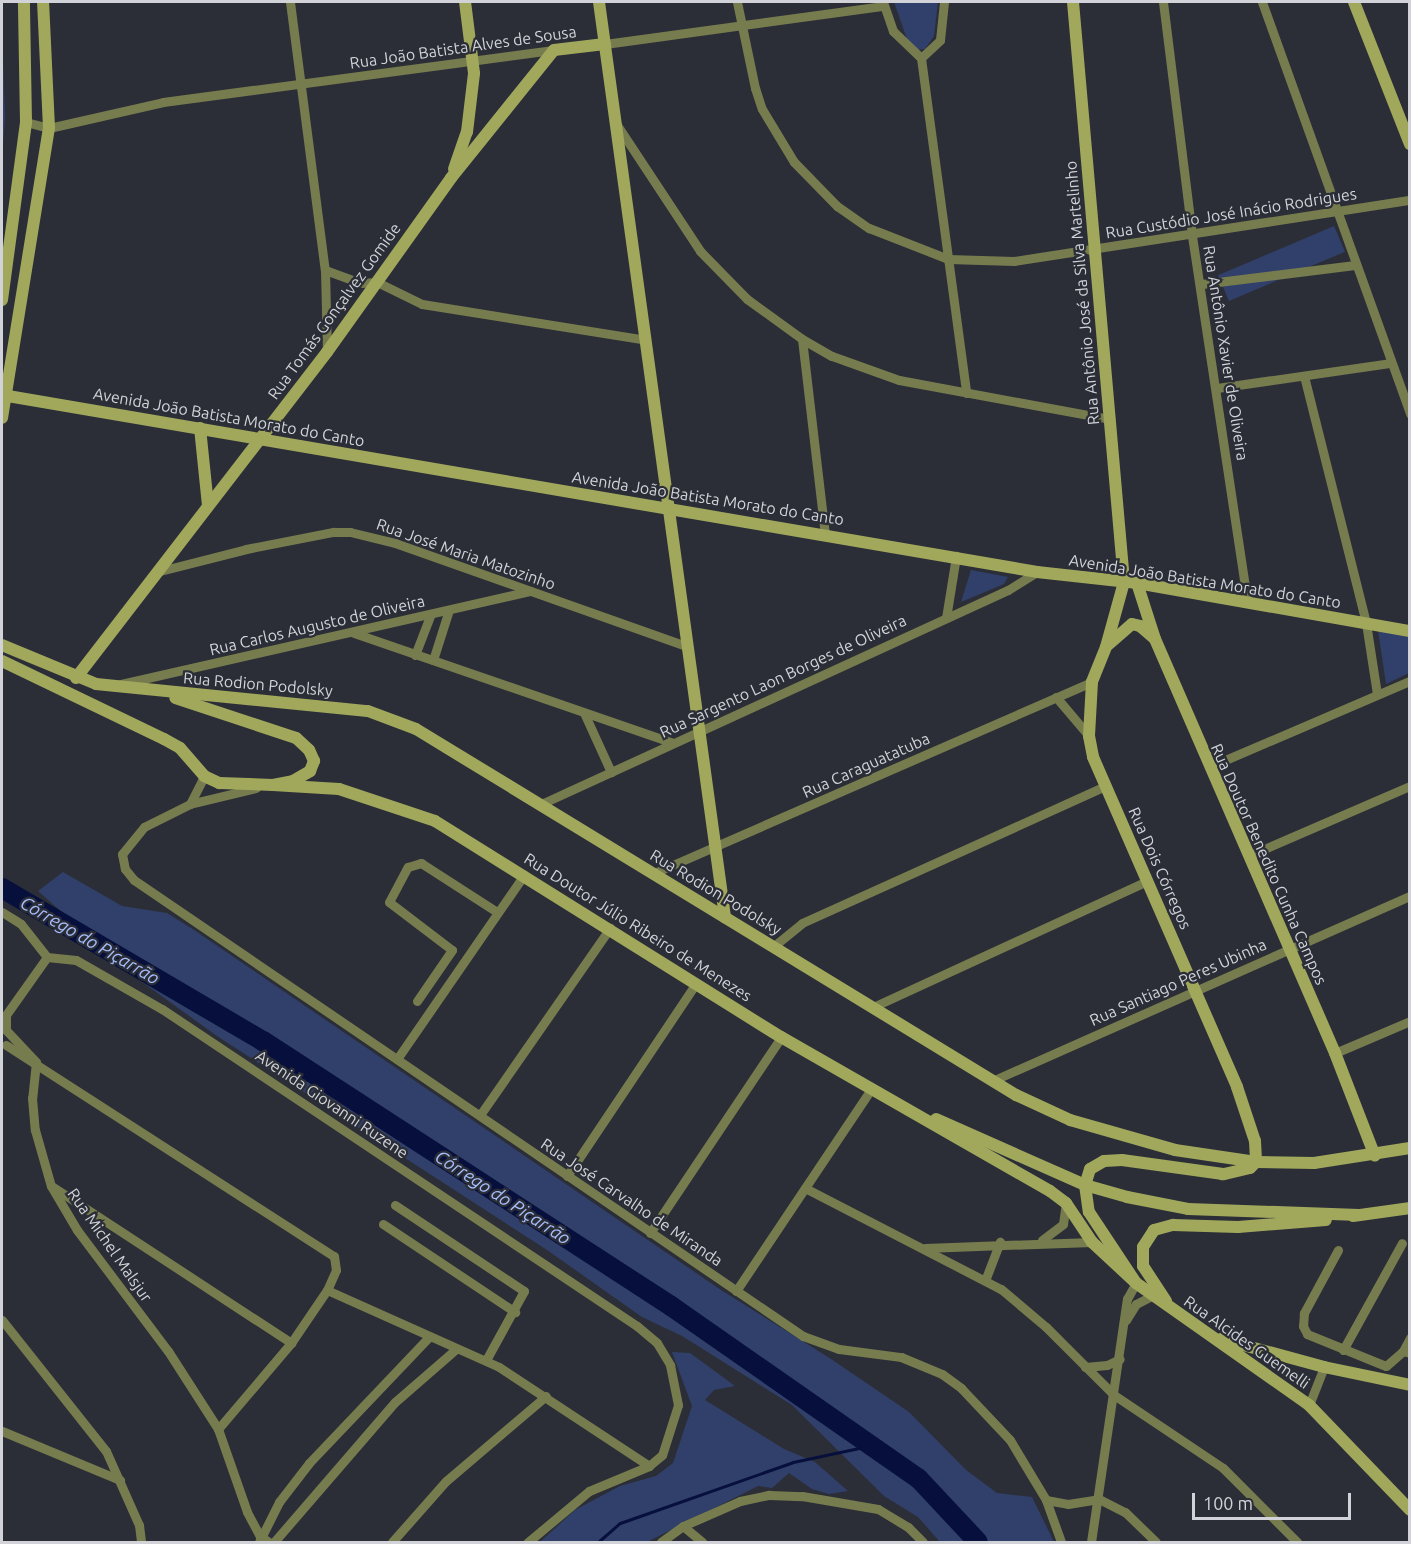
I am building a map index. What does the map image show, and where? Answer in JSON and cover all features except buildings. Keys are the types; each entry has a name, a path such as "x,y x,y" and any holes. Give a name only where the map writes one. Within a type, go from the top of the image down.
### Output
{"street":[{"path":"2,300 26,122 24,2"},
{"path":"2,418 50,128 43,2"},
{"path":"290,2 303,86 325,270 327,352"},
{"path":"451,178 470,117 473,59 465,2"},
{"path":"599,2 725,917"},
{"name":"Rua Custódio José Inácio Rodrigues","path":"737,2 740,26 762,109 794,162 814,185 869,228 948,258 1014,261 1192,236 1410,200"},
{"path":"921,58 940,40 944,2"},
{"name":"Rua Antônio José da Silva Martelinho","path":"1073,2 1110,419 1130,582"},
{"name":"Rua Antônio Xavier de Oliveira","path":"1163,2 1192,236 1202,284 1247,601"},
{"path":"1262,2 1334,211 1410,414"},
{"path":"1354,2 1410,144"},
{"path":"883,4 893,32 905,47 921,58 966,393"},
{"name":"Rua João Batista Alves de Sousa","path":"50,128 163,102 303,86 473,59 740,26 883,4"},
{"name":"Rua Tomás Gonçalvez Gomide","path":"76,678 327,352 451,178 554,50"},
{"path":"26,122 50,128"},
{"path":"614,122 700,251 747,299 802,339 866,370 966,393 1110,419"},
{"path":"1202,284 1355,265"},
{"path":"325,270 361,283 376,282 422,304 646,340"},
{"path":"802,339 825,534"},
{"path":"1217,387 1391,363"},
{"path":"1304,376 1366,623 1377,694"},
{"name":"Avenida João Batista Morato do Canto","path":"4,395 956,556 1037,572 1130,582 1410,631"},
{"path":"200,428 208,506"},
{"name":"Rua José Maria Matozinho","path":"160,571 268,545 333,532 350,532 395,543 688,647"},
{"path":"946,618 956,556"},
{"name":"Rua Sargento Laon Borges de Oliveira","path":"539,805 1008,590 1037,572"},
{"name":"Rua Dois Córregos","path":"1130,582 1118,607 1092,682 1089,736 1093,757 1251,1125 1256,1162"},
{"name":"Rua Doutor Benedito Cunha Campos","path":"1130,582 1145,609 1155,639 1209,767 1381,1155"},
{"name":"Rua Carlos Augusto de Oliveira","path":"110,687 430,616 531,591"},
{"path":"1118,607 1132,624 1140,626 1155,639"},
{"path":"1106,647 1145,609"},
{"path":"433,660 449,610"},
{"path":"415,655 430,616"},
{"path":"354,633 585,715 673,743"},
{"name":"Rua Rodion Podolsky","path":"2,645 76,678 110,687 368,711 416,729 992,1081 1039,1107 1101,1131 1175,1150 1256,1162 1314,1163 1381,1155 1410,1148"},
{"path":"2,662 180,748 204,776 230,785 273,785 293,781 310,771 314,761 309,750 296,738 160,693"},
{"path":"1209,767 1410,681"},
{"name":"Rua Caraguatatuba","path":"652,874 1092,682"},
{"path":"1056,697 1089,736"},
{"path":"585,715 611,772"},
{"path":"189,804 204,776"},
{"name":"Rua Doutor Júlio Ribeiro de Menezes","path":"150,891 125,869 122,854 144,827 189,804 273,785 339,789 397,806 435,821 610,928 781,1037 910,1110 1066,1203 1092,1242 1136,1283"},
{"path":"774,946 802,923 1106,786"},
{"path":"1248,856 1410,786"},
{"path":"417,1001 452,950 389,902 408,867 421,863 497,912"},
{"path":"397,1059 524,875"},
{"path":"873,1007 1147,881"},
{"name":"Rua José Carvalho de Miranda","path":"150,891 650,1233 736,1291 823,1345 901,1357 942,1374 961,1388 1010,1440 1046,1500 1061,1542"},
{"name":"Rua Santiago Peres Ubinha","path":"992,1081 1194,989 1410,896"},
{"path":"2,912 21,924 47,957 6,1015 6,1030 36,1062"},
{"path":"480,1115 610,928"},
{"name":"Avenida Giovanni Ruzene","path":"47,957 76,960 162,1009 637,1326 657,1343 676,1386 673,1428 662,1455 649,1466"},
{"path":"567,1176 696,983"},
{"path":"1335,1053 1410,1021"},
{"path":"650,1233 781,1037"},
{"path":"6,1045 329,1251 336,1270 327,1290 291,1343 218,1429"},
{"name":"Rua Michel Malsjur","path":"36,1062 32,1098 35,1130 51,1186 77,1230 168,1351 218,1429 247,1512 259,1539 269,1542"},
{"path":"736,1291 871,1089"},
{"path":"910,1110 1085,1185 1188,1209 1359,1215"},
{"path":"1381,1155 1410,1156"},
{"path":"1091,1542 1127,1299 1136,1283 1089,1212 1085,1185 1090,1170 1104,1161 1223,1174 1250,1168 1256,1162"},
{"path":"51,1186 291,1343"},
{"path":"805,1188 986,1278 1046,1327 1114,1395 1223,1468 1297,1542"},
{"path":"1040,1241 1059,1230 1066,1203"},
{"path":"395,1205 524,1291 515,1312 486,1360"},
{"path":"1174,1312 1143,1266 1143,1247 1154,1230 1173,1225 1297,1225 1410,1208"},
{"path":"383,1224 515,1312"},
{"path":"923,1248 1000,1242 1092,1242"},
{"path":"986,1278 1000,1242"},
{"path":"1343,1350 1402,1244"},
{"path":"1338,1250 1302,1321 1314,1339 1386,1366 1406,1352 1410,1338"},
{"name":"Rua Alcides Guemelli","path":"1136,1283 1309,1405 1410,1510"},
{"path":"327,1290 428,1338 486,1360 546,1396 649,1466"},
{"path":"1125,1323 1136,1304 1152,1296"},
{"path":"2,1320 106,1450 139,1525 141,1542"},
{"path":"1209,1335 1324,1367 1410,1385"},
{"path":"259,1539 279,1502 331,1437 428,1338"},
{"path":"274,1542 382,1416 456,1349"},
{"path":"1085,1367 1107,1365 1119,1359"},
{"path":"1309,1405 1324,1367"},
{"path":"392,1542 446,1481 546,1396"},
{"path":"2,1431 120,1480"},
{"path":"528,1542 589,1491 649,1466"},
{"path":"661,1542 683,1526 740,1502 769,1495 802,1496 878,1509 908,1527 923,1542"},
{"path":"1046,1500 1068,1504 1099,1499 1125,1512 1156,1542"},
{"path":"683,1526 702,1542"}],"shaded area":[{"path":"894,2 938,2 934,36 925,49 917,50 907,39"},
{"path":"2,28 5,117 2,161"},
{"path":"1334,226 1345,252 1229,301 1218,275"},
{"path":"971,570 1008,577 1004,584 961,602"},
{"path":"1378,630 1409,635 1409,673 1386,684"},
{"path":"63,872 122,906 167,913 194,930 721,1290 831,1359 909,1412 966,1470 997,1493 1032,1497 1054,1542 940,1542 918,1517 884,1496 792,1405 682,1336 642,1317 547,1250 217,1036 138,979 38,891"},
{"path":"672,1352 690,1353 735,1386 714,1390 705,1400 784,1449 815,1462 848,1491 829,1494 812,1489 789,1473 772,1488 758,1486 647,1542 540,1542 575,1510 620,1486 656,1476 673,1463 692,1406"}],"waterway":[{"name":"Córrego do Piçarrão","path":"2,888 263,1041 671,1306 919,1479 978,1542"},
{"path":"598,1542 620,1523 793,1462 868,1446"}]}
